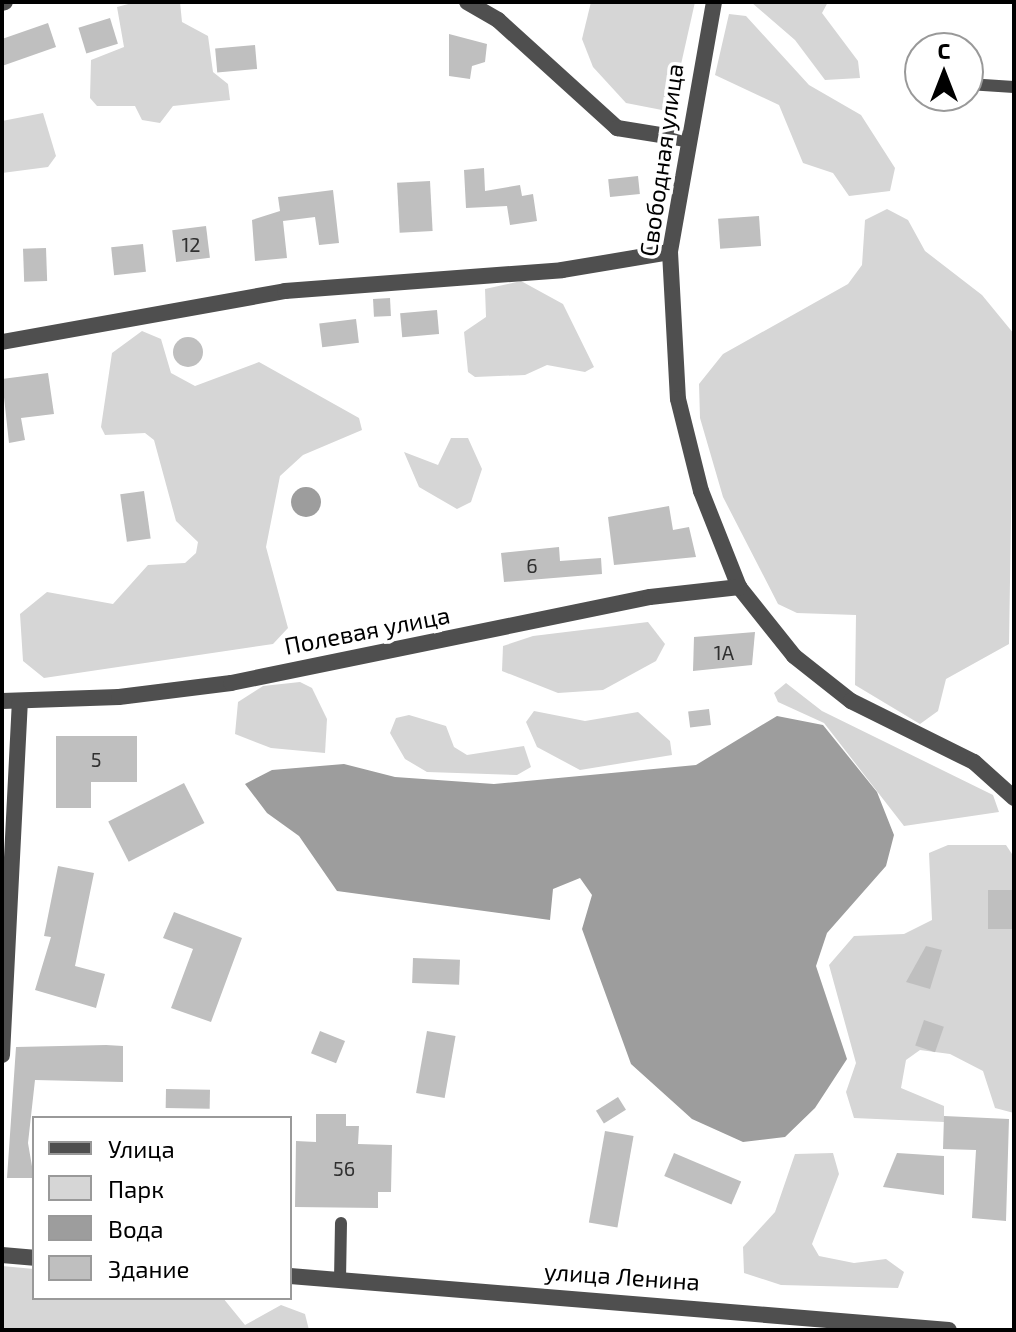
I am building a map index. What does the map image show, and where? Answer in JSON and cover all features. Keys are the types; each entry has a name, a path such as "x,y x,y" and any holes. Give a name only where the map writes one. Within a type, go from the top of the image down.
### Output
{"street":[{"path":"467,2 498,20 617,128 686,139"},
{"name":"Свободная улица","path":"714,2 686,139 670,252 687,446 739,587 824,683 974,762 1014,798"},
{"path":"2,342 285,291 562,270 670,252"},
{"name":"Полевая улица","path":"2,701 20,702 231,683 650,597 739,587"},
{"path":"2,1055 20,702"},
{"path":"2,1255 32,1258"},
{"name":"улица Ленина","path":"292,1276 949,1330"}],"lane":[{"path":"984,85 1014,87"},
{"path":"340,1280 341,1223"}],"green space":[{"path":"136,2 180,2 182,22 208,36 213,72 228,84 230,100 173,106 160,123 142,120 135,106 97,106 90,98 91,60 124,47 117,7"},
{"path":"591,2 695,2 673,100 662,110 626,103 593,67 582,39"},
{"path":"751,2 828,2 822,13 858,61 860,78 825,80 795,40"},
{"path":"729,14 746,16 809,85 861,115 895,168 890,191 849,196 833,173 803,163 779,105 715,75"},
{"path":"43,113 56,156 48,167 2,173 2,121"},
{"path":"887,209 908,220 925,251 982,295 1014,334 1009,644 946,679 938,711 920,724 855,685 856,615 797,613 778,604 723,497 700,418 699,384 723,354 848,284 862,265 865,220"},
{"path":"521,281 563,304 594,367 585,372 547,365 525,375 475,377 468,372 464,332 486,317 485,289"},
{"path":"142,331 161,339 171,373 195,386 259,362 359,418 362,430 303,455 280,476 266,547 288,628 273,644 44,678 23,661 20,614 47,592 113,604 148,565 185,563 196,553 198,542 176,521 154,440 145,433 105,435 101,427 112,353"},
{"path":"451,438 468,438 482,469 471,502 457,509 419,487 404,452 438,465"},
{"path":"648,622 665,644 656,661 603,690 558,693 502,671 503,646 533,636"},
{"path":"300,682 312,688 327,719 325,753 271,748 235,734 238,702 263,686"},
{"path":"786,683 822,711 993,795 999,812 904,826 824,723 778,702 774,693"},
{"path":"534,711 585,721 638,712 670,741 672,755 580,770 537,747 526,722"},
{"path":"409,715 446,726 454,747 467,755 524,746 531,767 517,775 427,772 405,759 390,733 396,718"},
{"path":"948,845 1006,845 1014,857 1014,1113 995,1108 983,1071 950,1054 920,1050 906,1060 901,1088 944,1106 944,1122 854,1118 846,1092 856,1063 829,965 854,936 904,934 932,920 929,853"},
{"path":"833,1153 839,1174 812,1244 819,1256 854,1263 886,1259 904,1272 898,1288 781,1285 744,1273 743,1247 775,1212 795,1154"},
{"path":"2,1266 32,1269 32,1300 225,1300 245,1325 281,1305 305,1314 309,1330 2,1330"}],"water":[{"path":"306,487 317,491 321,502 317,513 306,517 295,513 291,502 295,491"},
{"path":"777,716 823,725 877,792 894,835 886,866 827,933 816,966 847,1059 815,1108 785,1137 743,1142 692,1119 631,1064 582,929 592,895 580,878 553,889 550,920 337,891 299,836 267,813 245,784 272,770 344,764 395,777 494,784 696,765"}],"building":[{"path":"110,18 118,44 86,53 78,28"},
{"path":"48,23 56,47 2,66 2,39"},
{"path":"449,34 487,44 485,62 472,66 470,79 449,76"},
{"path":"255,45 257,69 217,72 215,48"},
{"path":"484,168 485,191 520,185 522,196 533,194 537,221 510,225 507,206 466,208 464,170"},
{"path":"638,176 640,194 610,197 608,179"},
{"path":"430,181 433,231 400,233 397,183"},
{"path":"333,190 339,243 319,245 315,217 283,221 287,258 255,261 252,220 280,211 278,197"},
{"path":"759,216 761,246 720,249 718,219"},
{"path":"206,226 210,258 176,262 172,230"},
{"path":"143,244 146,272 114,275 111,247"},
{"path":"46,248 47,281 24,282 23,249"},
{"path":"390,298 391,316 374,317 373,299"},
{"path":"437,310 439,334 402,337 400,313"},
{"path":"356,319 359,343 322,347 319,324"},
{"path":"188,337 199,341 203,352 199,363 188,367 177,363 173,352 177,341"},
{"path":"48,373 54,414 21,418 25,440 9,443 2,379"},
{"path":"144,491 151,539 127,542 120,494"},
{"path":"669,506 673,530 689,527 696,557 614,565 608,517"},
{"path":"559,547 560,561 601,558 602,574 504,582 501,553"},
{"path":"755,632 752,665 693,671 694,637"},
{"path":"709,709 711,725 690,727 688,712"},
{"path":"56,736 137,736 137,782 91,782 91,808 56,808"},
{"path":"184,783 204,823 129,862 108,822"},
{"path":"58,866 94,873 75,966 105,974 96,1008 35,990 51,937 44,936"},
{"path":"988,890 1014,890 1014,929 988,929"},
{"path":"174,912 242,938 211,1022 171,1008 193,949 163,938"},
{"path":"926,946 942,950 930,989 906,982"},
{"path":"413,958 460,960 459,985 412,983"},
{"path":"924,1020 944,1027 935,1052 915,1046"},
{"path":"320,1031 345,1041 336,1063 311,1053"},
{"path":"427,1031 456,1036 445,1098 416,1093"},
{"path":"123,1046 123,1082 35,1080 28,1143 32,1178 7,1178 16,1047"},
{"path":"166,1089 210,1090 210,1109 166,1108"},
{"path":"618,1097 626,1110 604,1123 596,1111"},
{"path":"316,1114 346,1114 346,1126 359,1126 358,1144 392,1145 391,1192 378,1192 378,1208 295,1207 296,1141 316,1142"},
{"path":"944,1116 1009,1119 1006,1221 972,1218 976,1150 943,1149"},
{"path":"605,1131 634,1136 617,1228 589,1223"},
{"path":"674,1153 741,1182 731,1205 664,1176"},
{"path":"897,1153 944,1156 944,1195 883,1187"}]}
